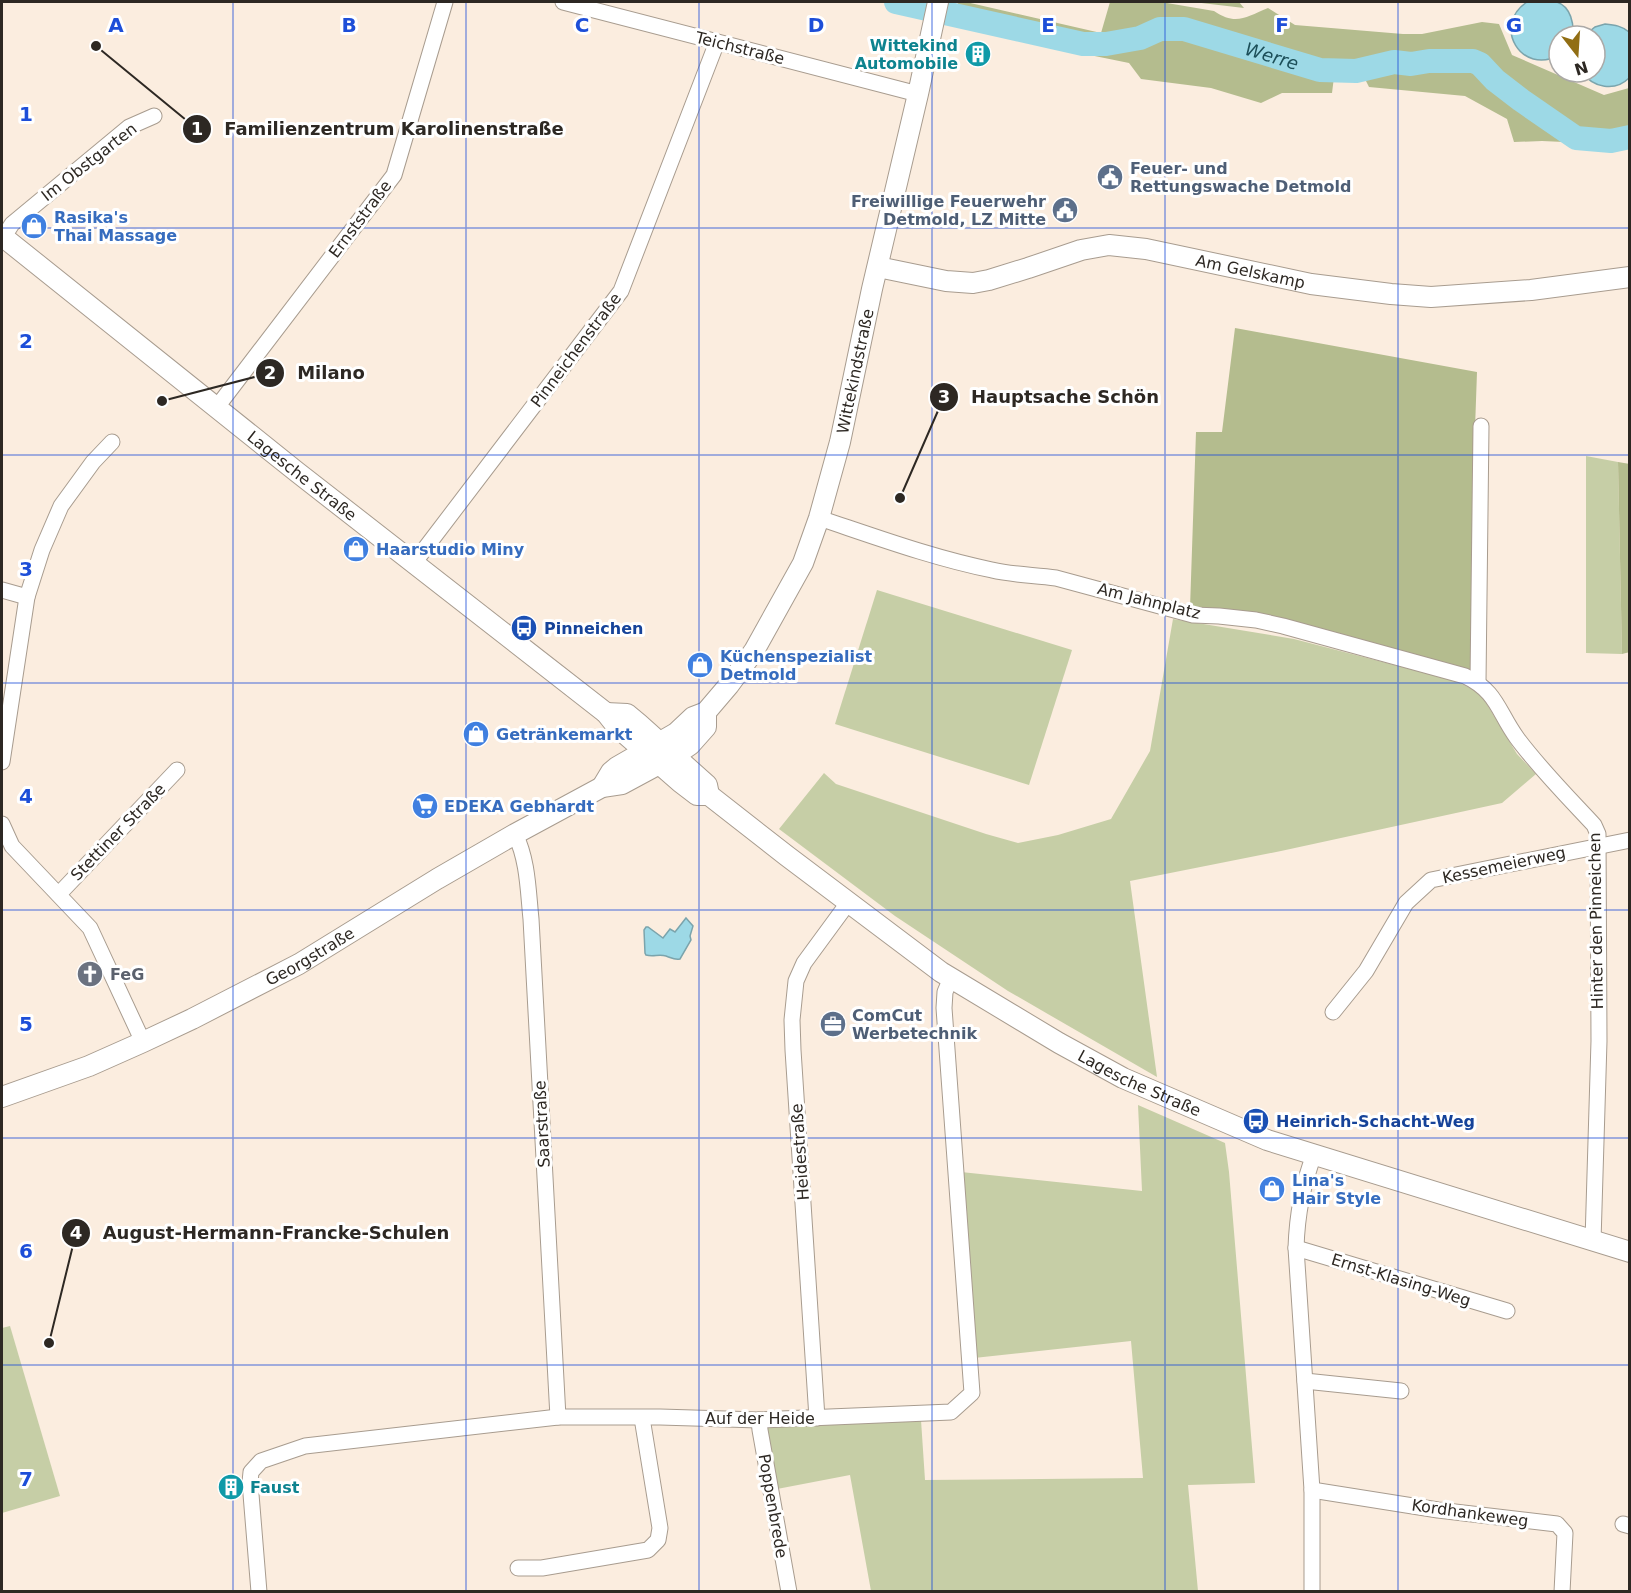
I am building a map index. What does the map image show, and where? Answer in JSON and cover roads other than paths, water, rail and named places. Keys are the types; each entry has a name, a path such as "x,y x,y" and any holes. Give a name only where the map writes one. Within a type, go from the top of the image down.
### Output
{"street":[{"name":"Ernststraße","path":"217,407 394,175 445,2"},
{"name":"Teichstraße","path":"562,2 918,94"},
{"name":"Wittekindstraße","path":"660,753 690,745 706,727 706,712 754,651 803,562 819,518 840,442 938,2"},
{"name":"Pinneichenstraße","path":"414,563 621,291 717,42"},
{"name":"Im Obstgarten","path":"2,237 12,224 129,127 154,116"},
{"name":"Lagesche Straße","path":"2,237 606,713 614,725 707,785 709,795 941,972 1059,1043 1123,1078 1247,1133 1629,1252"},
{"name":"Am Gelskamp","path":"878,267 937,280 973,283 989,280 1081,250 1109,245 1146,249 1311,284 1431,297 1531,290 1629,277"},
{"path":"1478,682 1481,426"},
{"path":"2,762 27,597 42,550 61,506 93,462 112,442"},
{"name":"Am Jahnplatz","path":"819,518 900,546 990,570 1056,578 1192,615 1220,615 1256,620 1465,676 1478,682"},
{"path":"2,591 27,597"},
{"name":"Hinter den Pinneichen","path":"1478,682 1489,692 1516,737 1594,825 1598,834 1599,1041 1593,1241"},
{"name":"Georgstraße","path":"2,1097 89,1066 143,1042 299,964 515,834 602,787 622,784 660,753"},
{"name":"Stettiner Straße","path":"59,894 177,770"},
{"name":"Stettiner Straße","path":"2,824 12,846 90,928 143,1042"},
{"name":"Saarstraße","path":"515,834 522,848 531,920 558,1417"},
{"name":"Kessemeierweg","path":"1333,1012 1366,971 1406,903 1431,880 1629,840"},
{"name":"Heidestraße","path":"817,1418 792,1020 795,981 804,963 848,903"},
{"name":"Auf der Heide","path":"259,1592 251,1472 261,1461 305,1446 558,1417 759,1420 951,1412 972,1393 944,1008 945,992 951,978"},
{"path":"1312,1592 1312,1490 1296,1248 1297,1218 1314,1155"},
{"name":"Ernst-Klasing-Weg","path":"1296,1248 1507,1311"},
{"path":"1305,1381 1401,1391"},
{"path":"518,1568 542,1568 648,1550 658,1540 660,1528 642,1418"},
{"name":"Poppenbrede","path":"759,1420 789,1592"},
{"name":"Kordhankeweg","path":"1312,1490 1438,1510 1557,1524 1565,1533 1562,1592"}],"water":[{"path":"1527,2 1557,2 1566,8 1573,24 1547,24 1547,60 1533,59 1523,54 1512,35 1512,23 1517,12"},
{"path":"1607,24 1624,28 1629,32 1629,78 1617,85 1596,84 1607,84"},
{"path":"686,918 693,926 691,940 680,959 663,955 646,955 644,930 646,927 663,938 670,929 675,932"}],"waterway":[{"name":"Werre","path":"896,2 1083,44 1106,44 1140,38 1160,29 1184,29 1320,70 1356,71 1394,62 1411,64 1429,61 1473,61 1480,64 1495,80 1521,100 1576,138 1611,141 1630,137"}],"place":[{"name":"Familienzentrum Karolinenstraße","path":"96,46"},
{"name":"Wittekind Automobile","path":"978,54"},
{"name":"Feuer- und Rettungswache Detmold","path":"1110,177"},
{"name":"Freiwillige Feuerwehr Detmold, LZ Mitte","path":"1065,210"},
{"name":"Rasika's Thai Massage","path":"34,226"},
{"name":"Milano","path":"162,401"},
{"name":"Hauptsache Schön","path":"900,498"},
{"name":"Haarstudio Miny","path":"356,549"},
{"name":"Pinneichen","path":"524,628"},
{"name":"Küchenspezialist Detmold","path":"700,665"},
{"name":"Getränkemarkt","path":"476,734"},
{"name":"EDEKA Gebhardt","path":"425,806"},
{"name":"FeG","path":"90,974"},
{"name":"ComCut Werbetechnik","path":"833,1024"},
{"name":"Heinrich-Schacht-Weg","path":"1256,1121"},
{"name":"Lina's Hair Style","path":"1272,1189"},
{"name":"August-Hermann-Francke-Schulen","path":"49,1343"},
{"name":"Faust","path":"231,1487"}]}
